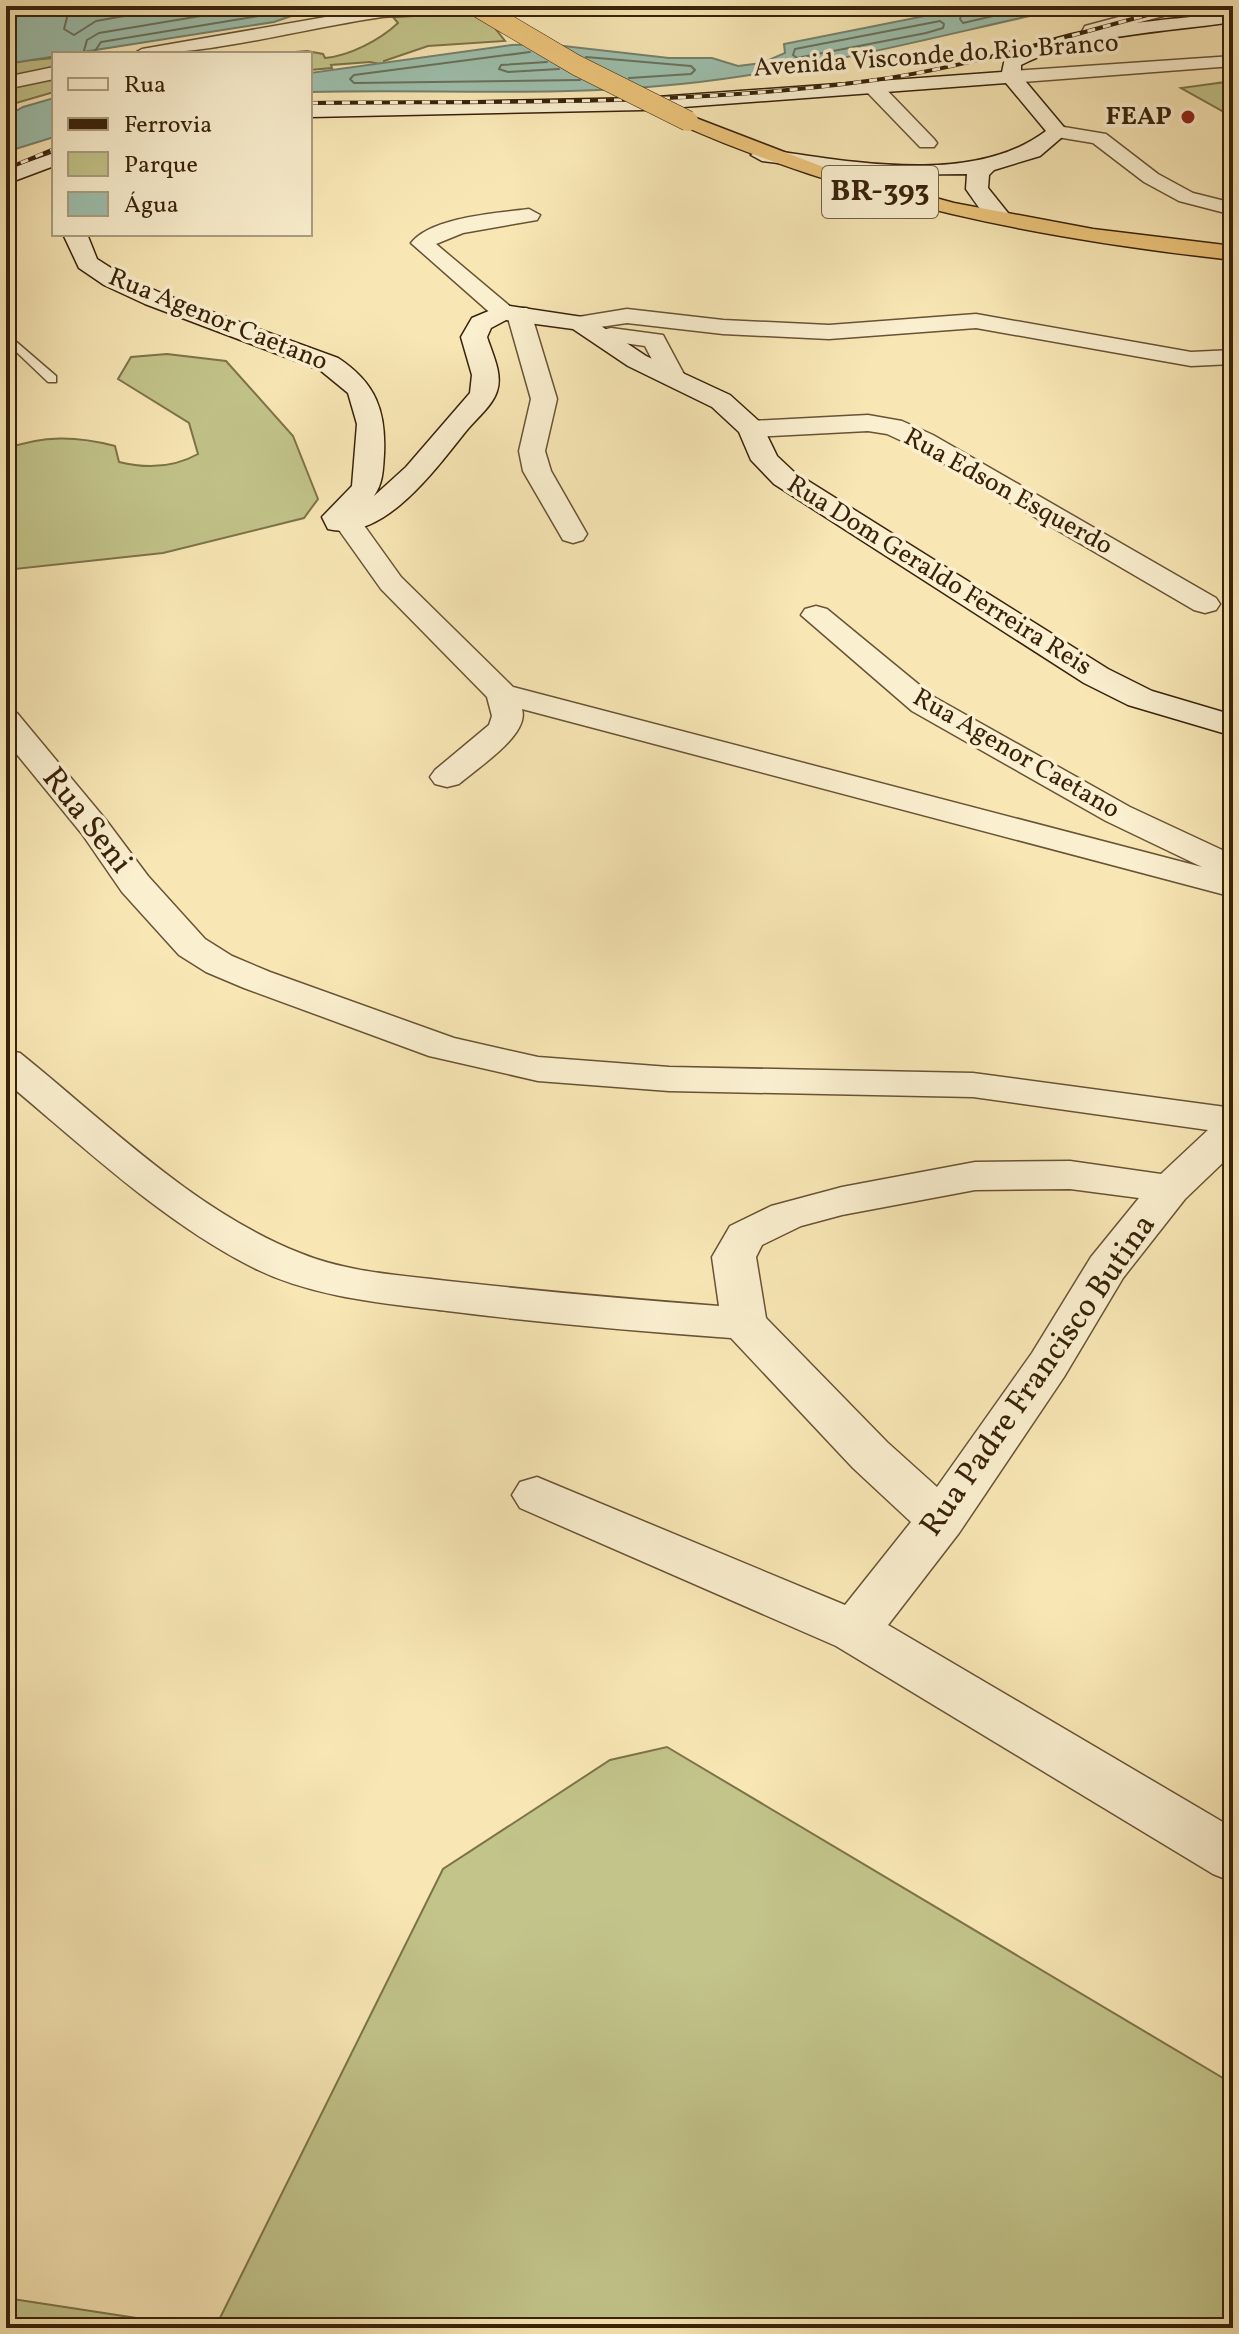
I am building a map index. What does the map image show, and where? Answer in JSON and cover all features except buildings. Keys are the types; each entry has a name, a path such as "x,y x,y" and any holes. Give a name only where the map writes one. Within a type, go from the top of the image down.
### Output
{"highway":[{"name":"BR-393","path":"476,6 576,65 762,155 867,189 1001,218 1173,247 1233,253"}],"street":[{"path":"153,52 383,12 439,6"},
{"path":"1087,40 1091,30 1180,6"},
{"path":"1215,6 1233,14"},
{"path":"1058,132 1012,69 1034,51 1233,14"},
{"name":"Avenida Visconde do Rio Branco","path":"493,108 643,104 872,86 1012,69 1233,61"},
{"path":"6,83 52,73"},
{"path":"872,86 927,143"},
{"path":"312,111 384,107 493,108"},
{"path":"312,123 493,108"},
{"path":"762,155 873,169 986,166 1034,153 1058,132 1093,135 1151,178 1186,197 1233,209"},
{"path":"6,177 52,160"},
{"path":"986,166 978,174 977,189 1001,218"},
{"path":"529,215 465,227 433,236 422,243 511,312 544,399 532,451 537,471 573,534"},
{"name":"Rua Agenor Caetano","path":"76,236 87,263 113,280 154,299 329,364 352,380 366,400 373,426 367,483 362,493 336,520 338,523 348,523"},
{"path":"447,777 504,729 508,716 502,694 391,583 348,523 391,499 482,396 487,388 486,380 474,337 481,323 511,312"},
{"name":"Rua Dom Geraldo Ferreira Reis","path":"511,312 591,329 626,354 721,401 751,429 765,460 784,478 1055,652 1140,698 1233,726"},
{"path":"591,329 627,316 737,328 829,332 976,321 1191,359 1233,357"},
{"name":"Rua Edson Esquerdo","path":"751,429 844,423 893,427 924,441 1205,604"},
{"name":"Rua Agenor Caetano","path":"816,615 923,704 1118,814 1233,870"},
{"path":"502,694 1233,886"},
{"path":"1140,698 1233,748"},
{"name":"Rua Seni","path":"6,720 94,827 135,884 192,947 219,964 443,1048 538,1069 669,1079 973,1085 1233,1121"},
{"path":"6,1062 187,1207 264,1255 323,1276 396,1290 547,1309 744,1323"},
{"name":"Rua Padre Francisco Butina","path":"854,1631 941,1520 1048,1365 1107,1268 1170,1189 1233,1130"},
{"path":"941,1520 870,1455 744,1323 734,1257 745,1236 786,1216 842,1201 975,1176 1070,1175 1170,1189"},
{"path":"537,1495 854,1631 1233,1857"}],"lane":[{"path":"6,336 52,379"}],"green space":[{"path":"468,12 494,27 505,41 428,46 384,61 385,65 370,62 312,70 312,52 295,52 307,51 323,54 325,58 354,51 398,23 393,17"},
{"path":"52,58 52,93 6,106 6,62"},
{"path":"1233,81 1233,117 1181,88"},
{"path":"167,354 226,361 293,436 318,499 304,518 163,553 6,570 6,449 47,439 87,440 115,446 119,462 140,466 169,465 198,454 189,423 118,379 131,357"},
{"path":"667,1747 1233,2084 1233,2328 215,2328 443,1869 610,1760"},
{"path":"6,2298 202,2328 6,2328"}],"water":[{"path":"56,6 320,6 274,22 83,52 52,52 52,57 6,64 6,18"},
{"path":"975,6 1075,6 830,61 681,84 589,90 312,92 312,73 512,45 546,44 669,58 712,58 738,66 762,63 785,53 784,44"},
{"path":"52,99 52,138 6,152 6,117 23,107"}],"railway":[{"path":"312,103 664,98 805,88 875,80 952,66 1182,6"},
{"path":"6,169 52,150"}],"place":[{"name":"FEAP","path":"1188,117"}]}
